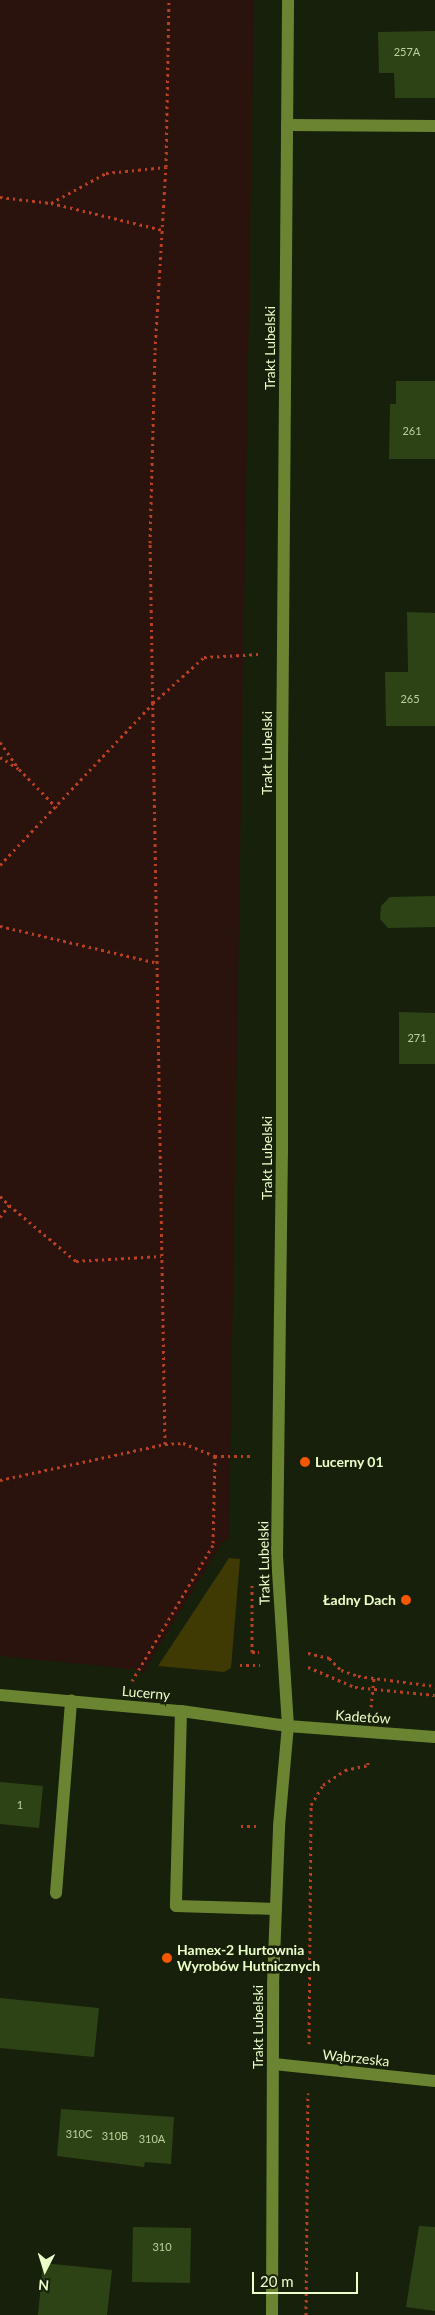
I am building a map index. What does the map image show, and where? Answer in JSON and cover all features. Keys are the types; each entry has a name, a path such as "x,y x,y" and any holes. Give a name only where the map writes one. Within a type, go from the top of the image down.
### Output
{"street":[{"name":"Trakt Lubelski","path":"272,2315 276,1909 288,1726 277,1556 282,1151 288,0"},
{"path":"287,125 435,126"},
{"name":"Lucerny","path":"0,1695 182,1711 288,1726"},
{"path":"56,1893 71,1701"},
{"path":"182,1711 176,1906 276,1909"},
{"name":"Kadetów","path":"288,1726 435,1737"},
{"name":"Wąbrzeska","path":"274,2064 435,2081"}],"path":[{"path":"164,1444 150,543 154,350 166,167 169,0"},
{"path":"51,203 106,173 166,167"},
{"path":"0,197 51,203 162,230"},
{"path":"0,866 57,808 153,702 204,657 260,654"},
{"path":"0,742 19,769 57,808"},
{"path":"0,757 19,769"},
{"path":"0,926 158,963"},
{"path":"0,1196 76,1261 161,1256"},
{"path":"0,1217 9,1205"},
{"path":"0,1480 164,1444 183,1443 215,1456 252,1456"},
{"path":"122,1680 131,1681 213,1545 215,1456"},
{"path":"240,1665 313,1668 338,1682 373,1690 435,1695"},
{"path":"372,1707 374,1678"},
{"path":"311,1827 311,1805 323,1785 345,1770 368,1765 368,1761"}],"shaded area":[{"path":"0,0 254,0 229,1539 222,1543 143,1673 133,1669 0,1656"},
{"path":"229,1558 240,1559 231,1668 224,1672 158,1666"}],"building":[{"path":"435,31 435,98 395,98 394,73 379,73 378,32"},
{"path":"396,381 435,381 435,459 389,459 390,404 396,404"},
{"path":"407,612 435,613 435,726 386,726 385,672 408,672"},
{"path":"435,896 435,927 388,928 380,919 381,906 390,897"},
{"path":"399,1012 435,1013 435,1064 399,1064"},
{"path":"0,1782 43,1786 39,1828 0,1824"},
{"path":"0,1998 99,2008 94,2057 0,2048"},
{"path":"61,2109 174,2117 171,2164 145,2162 144,2167 57,2156"},
{"path":"419,2226 435,2227 435,2311 406,2307"},
{"path":"133,2227 191,2228 190,2283 132,2282"},
{"path":"43,2263 112,2270 107,2315 38,2315"}],"place":[{"name":"Lucerny 01","path":"305,1462"},
{"name":"Ładny Dach","path":"406,1600"},
{"name":"Hamex-2 Hurtownia Wyrobów Hutnicznych","path":"167,1958"}]}
